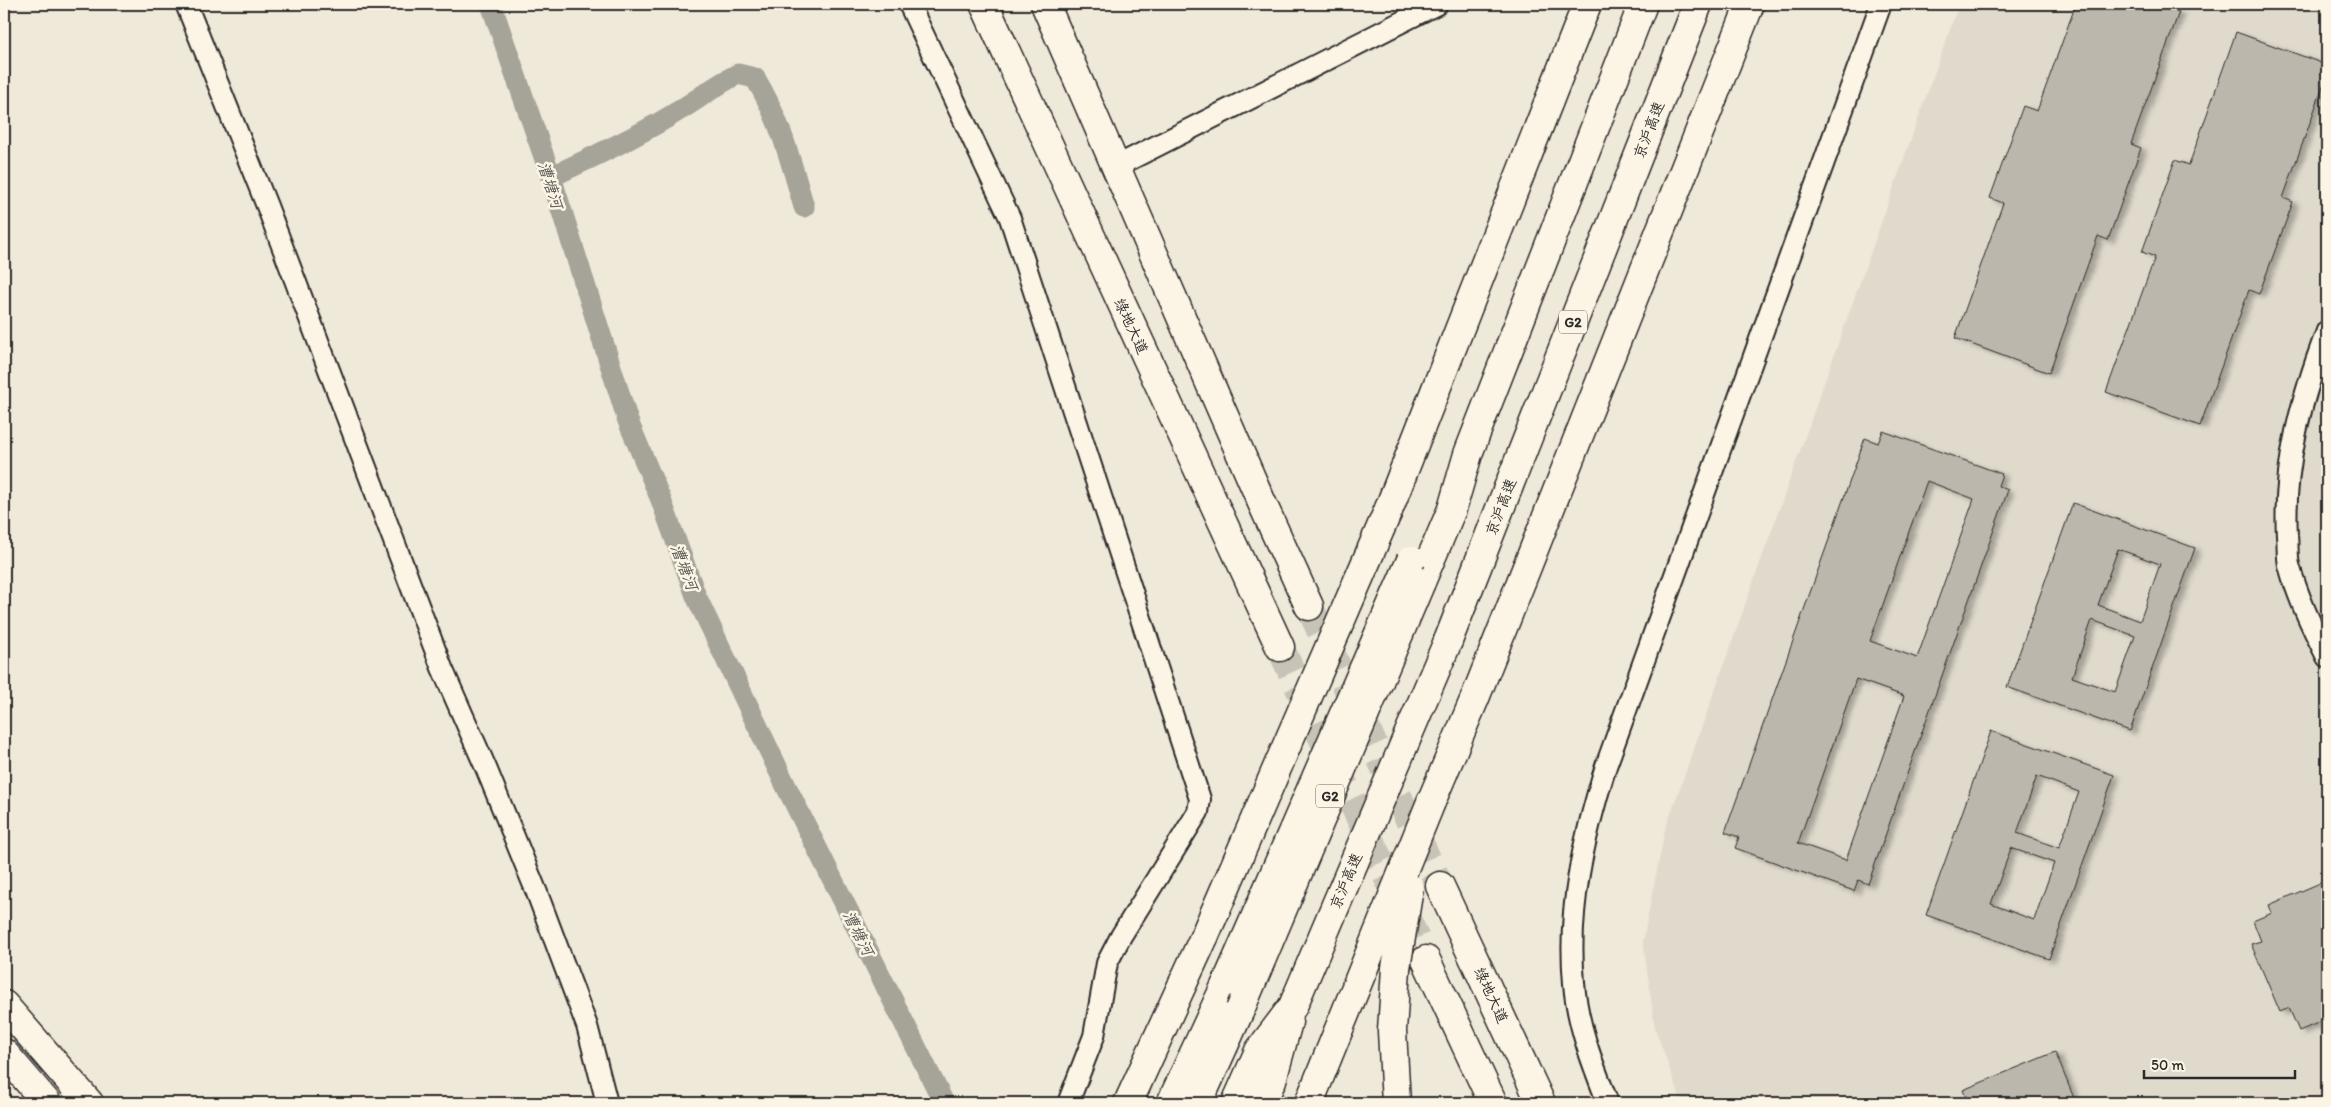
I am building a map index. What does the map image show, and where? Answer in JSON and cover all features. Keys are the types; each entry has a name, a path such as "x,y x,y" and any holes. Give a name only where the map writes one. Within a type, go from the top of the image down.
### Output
{"main road":[{"name":"绿地大道","path":"984,4 1280,647"},
{"path":"1045,4 1262,503 1310,606"},
{"path":"1128,1103 1206,935 1388,511 1587,4"},
{"name":"G2","path":"1171,1103 1416,571 1452,509 1468,454 1643,4"},
{"name":"京沪高速","path":"1267,1091 1293,1006 1448,641 1698,4"},
{"path":"1309,1103 1475,698 1750,4"},
{"name":"G2","path":"1198,1103 1240,1010 1416,571"},
{"path":"1396,1103 1392,1031 1398,951 1414,868 1431,802"},
{"name":"绿地大道","path":"1440,886 1541,1103"},
{"path":"1426,960 1493,1103"},
{"path":"4,1005 89,1103"},
{"name":"京沪高速","path":"1236,1103 1259,1051 1293,1006"},
{"path":"6,1056 47,1103"}],"street":[{"path":"186,4 267,206 442,668 486,768 537,893 586,1026 607,1103"},
{"path":"909,4 1010,218 1200,799 1198,812 1121,936 1108,963 1094,1036 1068,1103"},
{"path":"1117,166 1437,4"},
{"path":"1608,1103 1588,1054 1574,984 1572,928 1578,879 1590,820 1606,766 1881,4"},
{"path":"2327,331 2317,358 2292,445 2286,507 2289,564 2307,618 2327,656"}],"shaded area":[{"path":"1959,4 2327,4 2327,1103 1682,1103 1655,1028 1643,941 1665,830"}],"building":[{"path":"2076,4 2155,4 2179,12 2131,144 2141,148 2108,240 2098,236 2049,373 1955,338 2003,203 1990,198 2023,106 2037,111"},
{"path":"2236,32 2327,65 2327,75 2283,198 2293,202 2259,294 2249,290 2200,426 2106,392 2155,257 2142,252 2175,160 2189,165"},
{"path":"1883,431 2002,474 1998,486 2008,490 1868,884 1858,880 1854,891 1735,848 1739,837 1725,832 1865,438 1878,443","holes":["1927,481 1974,499 1917,658 1870,641","1856,679 1904,696 1846,860 1798,843"]},
{"path":"2073,503 2195,548 2130,731 2007,687","holes":["2118,549 2160,564 2140,621 2098,605","2092,620 2135,636 2115,692 2072,677"]},
{"path":"1991,731 2114,775 2049,959 1926,915","holes":["2037,776 2079,792 2059,848 2017,833","2011,848 2054,863 2034,920 1991,904"]},
{"path":"2327,880 2327,1019 2299,1031 2289,1008 2280,1012 2251,944 2261,941 2253,921 2272,913 2269,905"},
{"path":"2055,1052 2076,1103 1968,1103 1963,1090"}],"waterway":[{"name":"漕塘河","path":"491,4 551,177 628,421 661,500 696,596 786,786 944,1103"},
{"path":"551,177 649,128 738,74 755,78 764,93 784,141 804,207"}],"tunnel":[{"path":"1309,606 1440,886"},
{"path":"1280,647 1426,960"}]}
